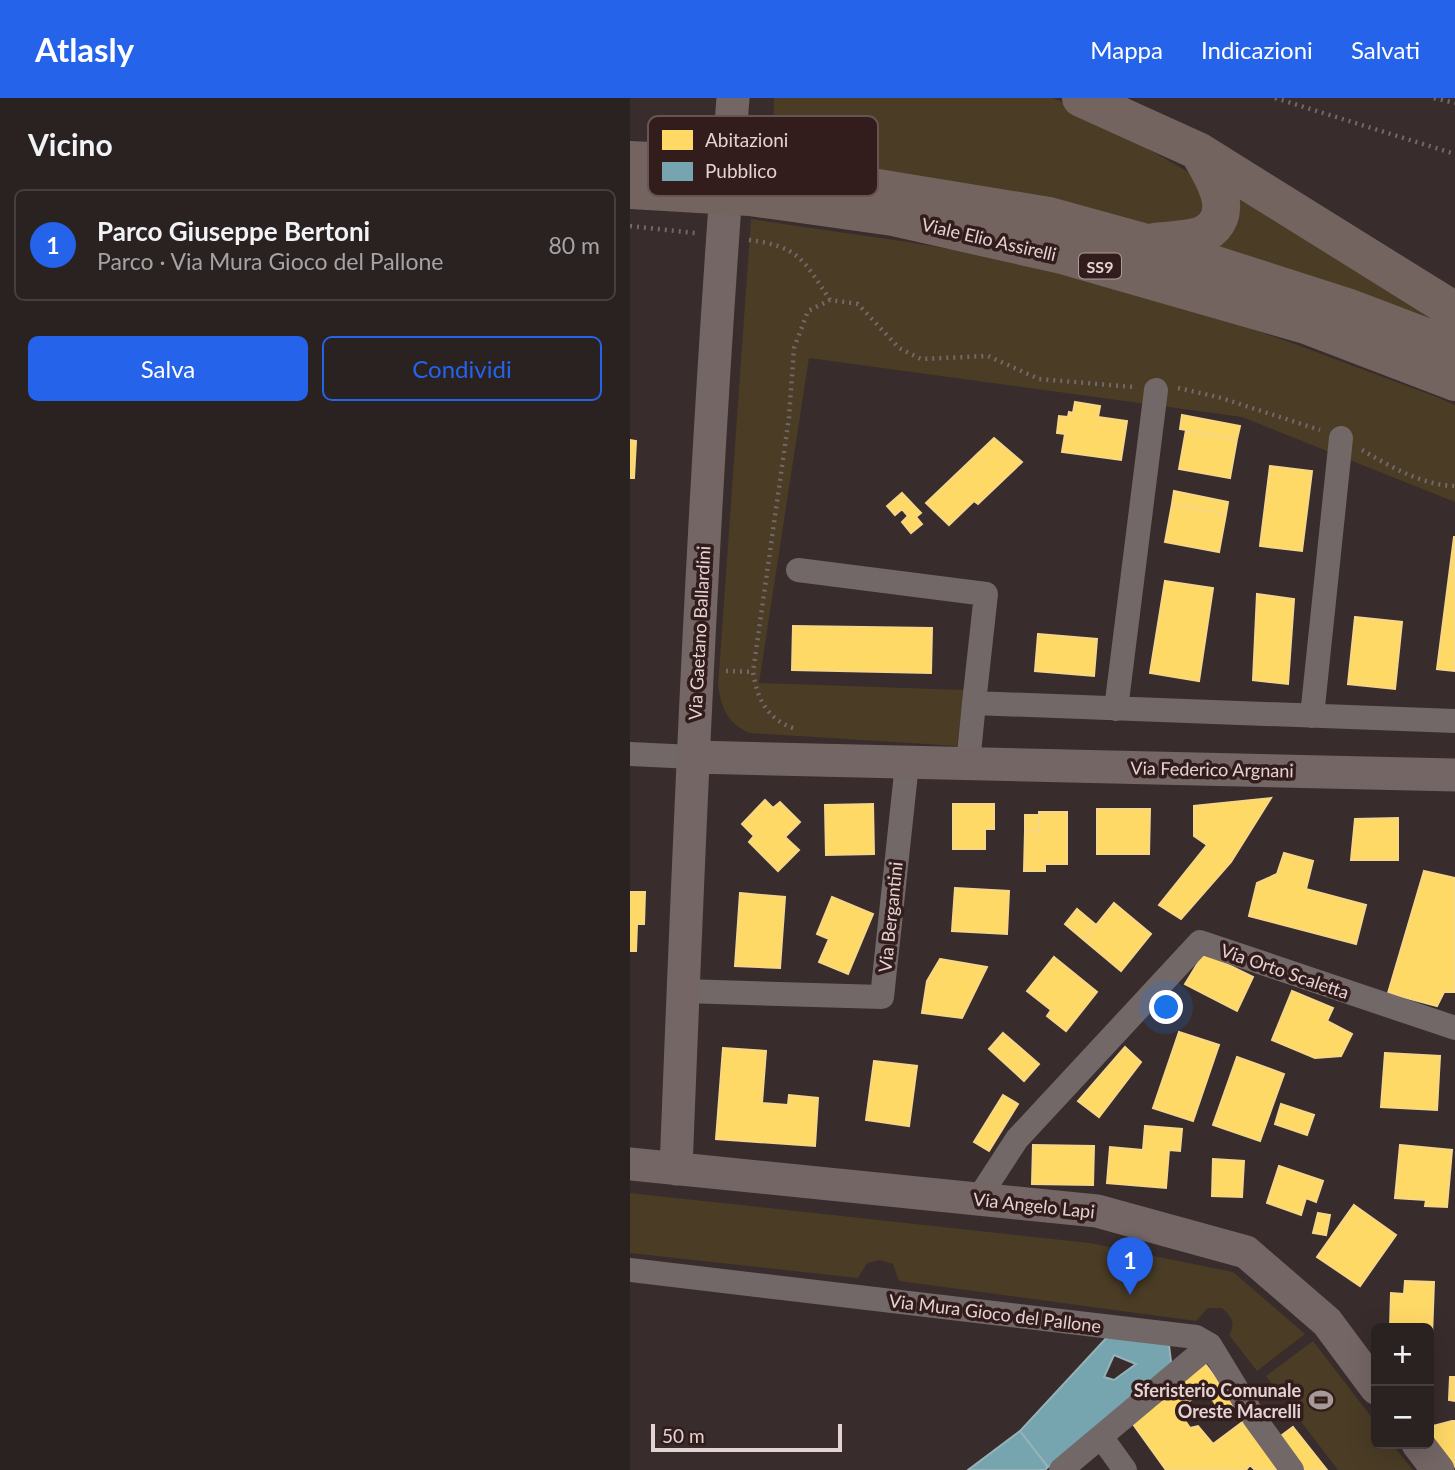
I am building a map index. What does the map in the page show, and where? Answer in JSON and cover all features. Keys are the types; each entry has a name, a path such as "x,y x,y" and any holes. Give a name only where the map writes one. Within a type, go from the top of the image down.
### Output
{"main road":[{"name":"Via Gaetano Ballardini","path":"732,116 733,98"},
{"path":"1081,98 1198,151 1455,312"},
{"path":"1147,243 1203,234 1219,218 1221,191 1198,151"},
{"name":"Viale Elio Assirelli","path":"630,160 648,161"},
{"name":"Viale Elio Assirelli","path":"878,188 1049,216 1147,243 1347,307 1455,348"},
{"name":"Viale Elio Assirelli","path":"630,190 648,191"},
{"name":"Via Gaetano Ballardini","path":"676,1169 692,757 725,196"},
{"name":"Viale Elio Assirelli","path":"733,196 893,217 1062,255 1306,325 1455,382"},
{"name":"Via Federico Argnani","path":"692,757 1455,775"},
{"name":"Via Angelo Lapi","path":"630,1164 1097,1211 1246,1252 1326,1322 1374,1386"},
{"path":"1422,1449 1438,1470"}],"street":[{"path":"1116,709 1156,390"},
{"path":"1312,716 1340,438"},
{"path":"798,570 986,594 968,763"},
{"path":"974,703 1455,721"},
{"path":"630,754 692,757"},
{"name":"Via Bergantini","path":"683,991 882,997 907,764"},
{"name":"Via Orto Scaletta","path":"978,1199 1017,1139 1200,942 1455,1028"},
{"name":"Via Mura Gioco del Pallone","path":"630,1270 1196,1337 1210,1345"},
{"path":"1061,1470 1210,1345 1255,1419 1292,1470"},
{"path":"1102,1438 1125,1470"}],"path":[{"path":"1275,98 1455,154"},
{"path":"1434,98 1455,103"},
{"path":"794,729 781,724 757,698 753,673 789,417 793,348 808,312 830,300 858,304 900,348 921,359 988,356 1039,379 1156,390 1180,388 1218,397 1340,438 1407,474 1437,485 1455,485"}],"shaded area":[{"path":"774,98 1053,98 1079,109 1197,177 1206,208 1178,232 878,176 878,116 774,116"},
{"path":"1235,185 1455,324 1455,337 1212,249"},
{"path":"751,219 987,255 1112,284 1253,329 1437,397 1455,405 1455,502 1242,417 809,358 759,683 964,690 957,746 749,733 735,724 727,714 718,686"},
{"path":"630,1193 1090,1243 1233,1272 1305,1334 1257,1371 1229,1335 1232,1320 1222,1308 1208,1308 1196,1321 899,1281 893,1264 880,1260 867,1263 858,1278 630,1253"},
{"name":"Sferisterio Comunale Oreste Macrelli","path":"1313,1341 1371,1416 1371,1449 1396,1449 1413,1470 1338,1470 1266,1376"}],"building: Abitazioni":[{"path":"1075,402 1100,406 1098,417 1127,421 1121,460 1062,452 1065,434 1057,433 1059,416 1068,417 1069,412 1073,413"},
{"path":"1182,415 1240,426 1237,439 1180,429"},
{"path":"1186,430 1237,439 1230,478 1179,469"},
{"path":"994,438 1022,462 978,504 974,501 949,525 926,503"},
{"path":"630,440 636,441 634,478 630,478"},
{"path":"1270,466 1312,471 1302,551 1260,546"},
{"path":"1174,491 1228,502 1226,514 1172,504"},
{"path":"902,493 921,513 916,517 922,524 911,533 902,522 908,516 902,509 895,515 887,506"},
{"path":"1172,504 1226,514 1219,552 1165,542"},
{"path":"1455,537 1455,671 1437,669"},
{"path":"1165,581 1213,588 1199,681 1150,673"},
{"path":"1257,594 1294,599 1288,684 1253,680"},
{"path":"1355,617 1402,622 1395,689 1348,684"},
{"path":"793,626 932,628 931,673 792,670"},
{"path":"1038,634 1097,639 1094,676 1035,671"},
{"path":"1271,798 1231,862 1181,919 1159,905 1207,845 1194,836 1194,806"},
{"path":"765,800 773,808 780,802 800,822 785,837 799,850 778,871 749,842 754,836 742,824"},
{"path":"873,804 874,854 826,855 825,805"},
{"path":"953,804 994,804 994,829 985,829 985,849 953,849"},
{"path":"1097,809 1150,809 1149,854 1097,854"},
{"path":"1039,812 1067,812 1067,864 1045,864 1045,871 1024,871 1025,831 1039,832"},
{"path":"1025,815 1039,815 1039,832 1025,831"},
{"path":"1398,818 1398,860 1351,860 1355,819"},
{"path":"1284,853 1313,861 1306,889 1366,905 1356,944 1249,916 1257,883 1277,874"},
{"path":"1424,871 1455,878 1455,992 1444,992 1437,1006 1388,993"},
{"path":"955,888 1009,891 1007,934 952,931"},
{"path":"630,892 645,892 644,924 637,924 636,951 630,951"},
{"path":"740,893 785,897 780,968 735,966"},
{"path":"832,897 873,914 848,974 819,962 829,939 817,934"},
{"path":"1114,903 1151,934 1121,971 1084,940"},
{"path":"1077,909 1096,925 1084,940 1065,924"},
{"path":"1204,953 1253,977 1237,1011 1185,984"},
{"path":"1054,957 1097,992 1066,1031 1047,1016 1051,1010 1027,991"},
{"path":"940,959 987,967 962,1018 922,1013 927,981"},
{"path":"1292,991 1333,1008 1327,1021 1352,1034 1341,1056 1315,1058 1272,1040"},
{"path":"1179,1032 1219,1045 1193,1121 1153,1108"},
{"path":"1003,1033 1039,1064 1024,1081 989,1049"},
{"path":"1125,1047 1141,1062 1099,1117 1078,1101"},
{"path":"723,1048 766,1051 762,1103 788,1105 789,1095 818,1098 815,1146 716,1139"},
{"path":"1385,1053 1440,1056 1437,1110 1381,1107"},
{"path":"1237,1057 1284,1074 1260,1141 1213,1125"},
{"path":"874,1061 917,1066 909,1126 866,1120"},
{"path":"1003,1095 1018,1104 989,1151 974,1142"},
{"path":"1281,1104 1314,1115 1307,1135 1275,1124"},
{"path":"1145,1126 1182,1129 1180,1151 1169,1150 1166,1188 1107,1183 1110,1147 1143,1150"},
{"path":"1033,1145 1094,1146 1093,1185 1032,1184"},
{"path":"1400,1145 1452,1150 1447,1207 1425,1206 1426,1200 1395,1198"},
{"path":"1213,1159 1244,1161 1242,1197 1212,1196"},
{"path":"1279,1166 1323,1181 1316,1202 1306,1198 1301,1215 1267,1203"},
{"path":"1354,1205 1396,1235 1360,1286 1317,1257"},
{"path":"1318,1213 1330,1215 1326,1235 1313,1233"},
{"path":"1405,1281 1434,1282 1432,1323 1390,1323 1391,1293 1404,1294"},
{"path":"1203,1361 1235,1404 1223,1415 1205,1389 1178,1410 1190,1428 1198,1426 1213,1444 1244,1421 1280,1470 1255,1470 1250,1465 1246,1470 1166,1470 1130,1420"},
{"path":"1450,1377 1455,1377 1455,1401 1449,1400"},
{"path":"1455,1421 1455,1467 1434,1440 1434,1426"},
{"path":"1293,1427 1327,1470 1296,1470 1274,1441"}],"building: Pubblico":[{"path":"1109,1335 1169,1345 1172,1370 1048,1467 1020,1431","holes":["1114,1355 1136,1364 1114,1380 1104,1377"]},
{"path":"1020,1431 1048,1467 1045,1470 968,1470"}],"place":[{"name":"Parco Giuseppe Bertoni","path":"1130,1295"},
{"name":"Sferisterio Comunale Oreste Macrelli","path":"1321,1400"}]}
